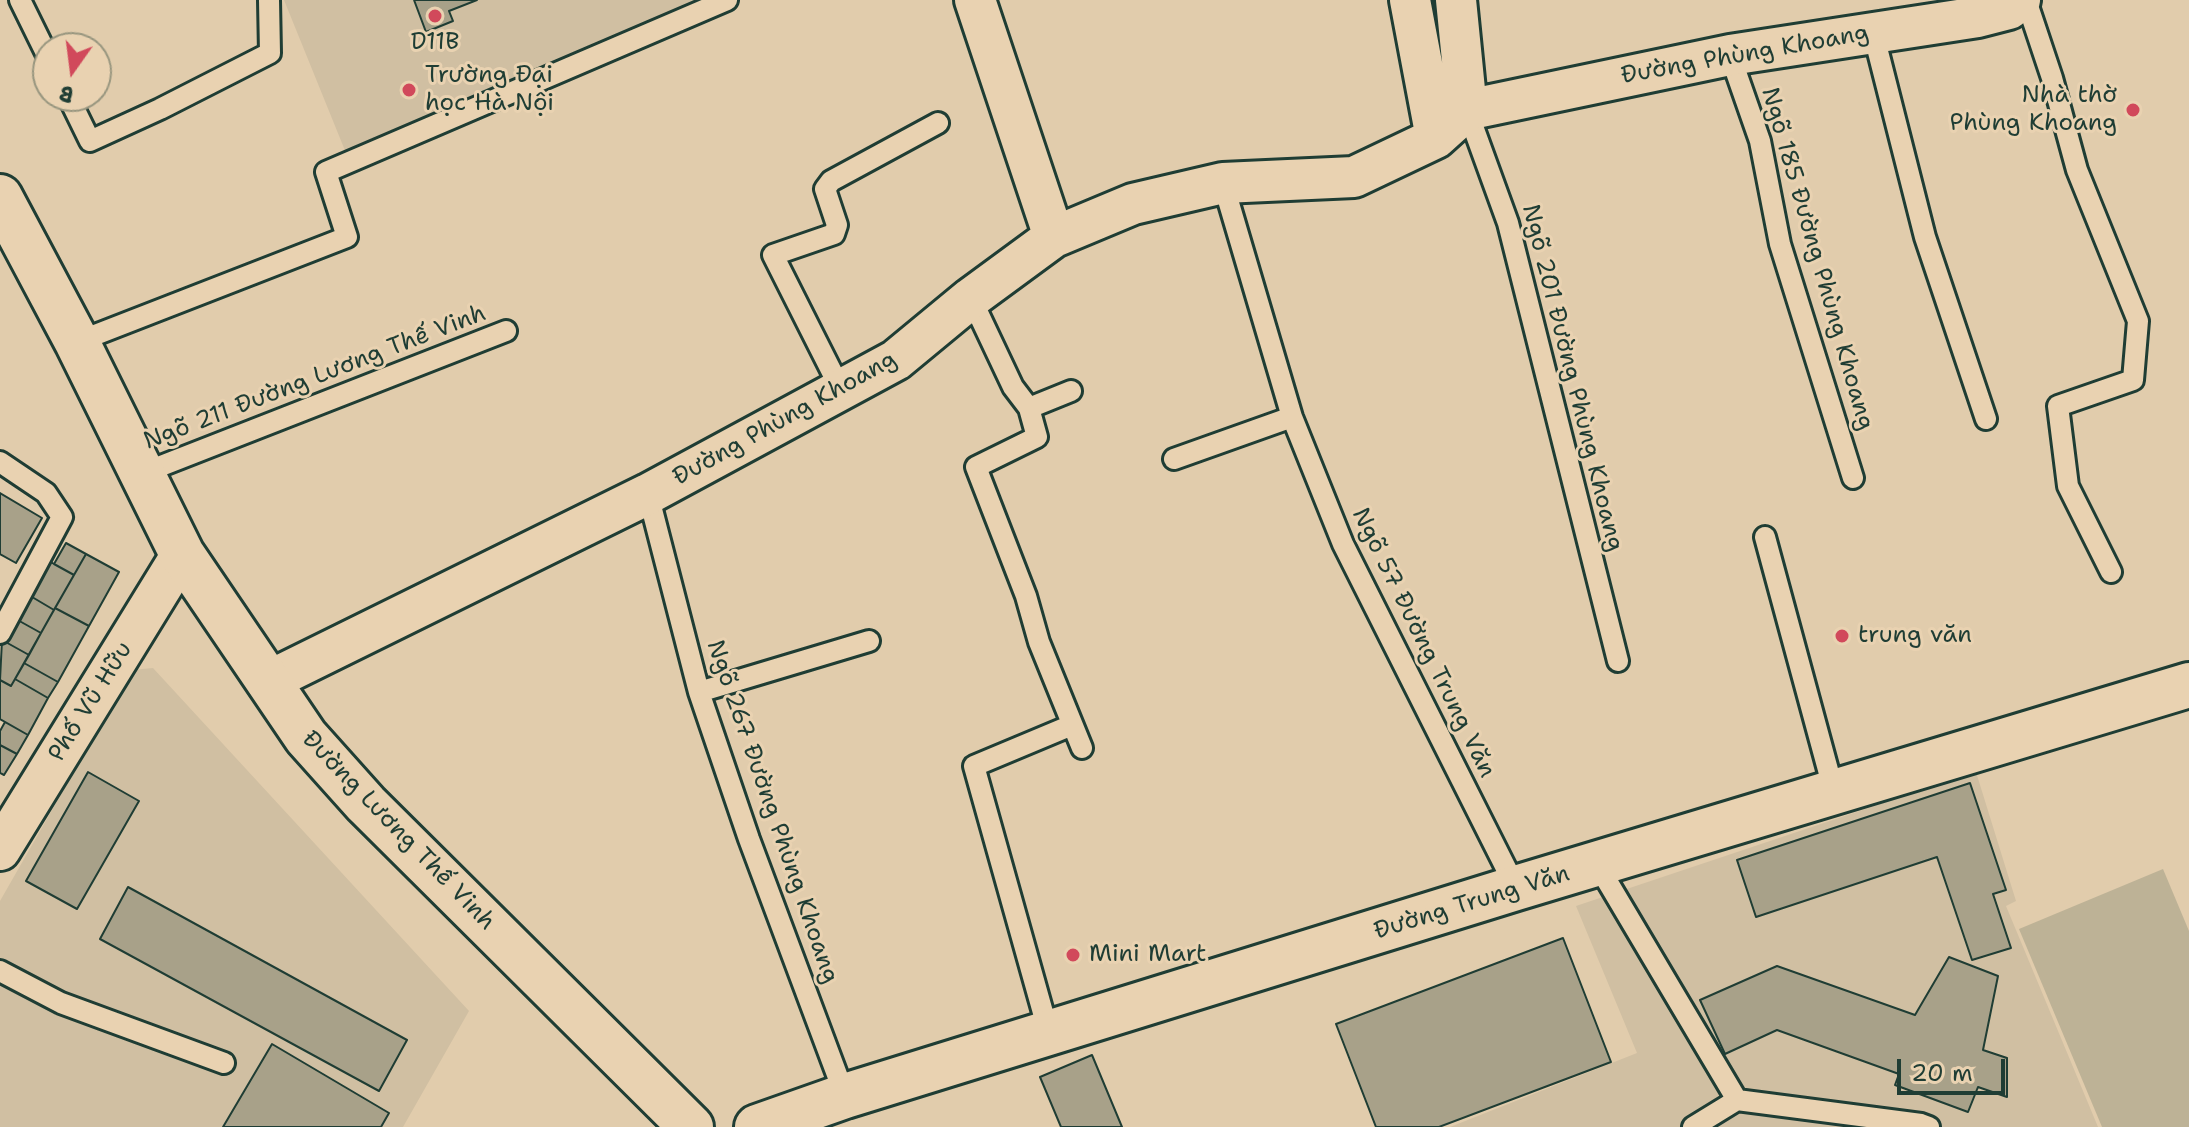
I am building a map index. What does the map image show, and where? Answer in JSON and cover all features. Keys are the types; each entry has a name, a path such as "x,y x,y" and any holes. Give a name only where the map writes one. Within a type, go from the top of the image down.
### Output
{"street":[{"path":"975,0 1054,237"},
{"path":"1410,0 1436,138"},
{"path":"1456,0 1467,110"},
{"name":"Đường Phùng Khoang","path":"267,682 648,494 896,360 971,298 1054,237 1133,204 1223,183 1354,177 1436,138 1467,110 1730,55 1978,17 2009,9 2023,0"},
{"name":"Đường Lương Thế Vinh","path":"0,197 77,342 182,554 306,737 366,804 691,1127"},
{"name":"Phố Vũ Hữu","path":"0,850 182,554"},
{"name":"Đường Trung Văn","path":"757,1127 845,1096 1516,888 2189,685"}],"lane":[{"path":"20,0 36,32"},
{"path":"76,112 90,141 270,53 269,0"},
{"path":"77,342 347,237 326,172 727,0"},
{"path":"2023,0 2052,78 2077,170 2138,321 2133,380 2058,406 2068,486 2111,572"},
{"path":"1873,32 1925,237 1986,419"},
{"name":"Ngõ 185 Đường Phùng Khoang","path":"1730,55 1760,141 1780,244 1853,478"},
{"name":"Ngõ 201 Đường Phùng Khoang","path":"1467,110 1508,223 1618,661"},
{"path":"841,390 773,255 834,234 837,225 825,189 831,181 938,123"},
{"name":"Ngõ 57 Đường Trung Văn","path":"1223,183 1292,417 1343,544 1516,888"},
{"path":"971,298 1013,387 1029,408 1037,437 976,467 1026,596 1039,642 1082,748"},
{"name":"Ngõ 211 Đường Lương Thế Vinh","path":"143,473 506,331"},
{"path":"1029,408 1071,391"},
{"path":"1174,459 1292,417"},
{"path":"0,462 46,493 62,517 0,633"},
{"name":"Ngõ 267 Đường Phùng Khoang","path":"648,494 699,692 749,839 845,1096"},
{"path":"1765,537 1834,792"},
{"path":"699,692 869,641"},
{"path":"1049,1034 974,766 1072,725"},
{"path":"1597,864 1737,1100"},
{"path":"0,971 61,1003 224,1063"},
{"path":"1693,1127 1737,1100 1929,1127"}],"shaded area":[{"name":"Trường Đại học Hà Nội","path":"284,0 708,0 346,153"},
{"path":"153,668 469,1011 403,1127 0,1127 0,901 132,670"},
{"path":"1976,772 2016,901 2006,906 2098,1127 1450,1127 1637,1053 1576,906"},
{"path":"2163,869 2189,931 2189,1127 2102,1127 2019,929"}],"building":[{"name":"D11B","path":"414,0 477,0 449,11 453,21 426,32"},
{"path":"0,493 42,518 16,563 0,554"},
{"path":"66,543 86,554 74,575 54,564"},
{"path":"86,554 119,572 89,626 55,608"},
{"path":"47,560 74,575 54,610 27,594"},
{"path":"27,594 54,610 41,633 14,618"},
{"path":"55,608 89,626 58,682 24,663"},
{"path":"14,618 41,633 29,655 2,640"},
{"path":"2,640 29,655 11,686 0,680"},
{"path":"24,663 58,682 48,698 15,679"},
{"path":"15,679 48,698 28,735 0,719 0,680 11,686"},
{"path":"5,722 28,735 17,754 0,745 0,731"},
{"path":"0,745 17,754 4,775 0,773"},
{"path":"88,772 139,801 77,909 26,881"},
{"path":"1970,783 2006,890 1993,894 2011,948 1972,960 1937,857 1756,917 1737,860"},
{"path":"128,887 407,1040 379,1091 100,939"},
{"path":"1563,938 1611,1062 1439,1127 1376,1127 1336,1024"},
{"path":"1949,957 1998,976 1983,1050 2007,1058 2007,1097 1978,1087 1968,1112 1895,1085 1899,1074 1777,1030 1725,1054 1700,1000 1777,966 1915,1015"},
{"path":"272,1044 389,1113 381,1127 223,1127"},
{"path":"1092,1055 1122,1127 1061,1127 1040,1077"}],"place":[{"name":"D11B","path":"435,16"},
{"name":"Trường Đại học Hà Nội","path":"409,90"},
{"name":"Nhà thờ Phùng Khoang","path":"2133,110"},
{"name":"trung văn","path":"1842,636"},
{"name":"Mini Mart","path":"1073,955"}]}
